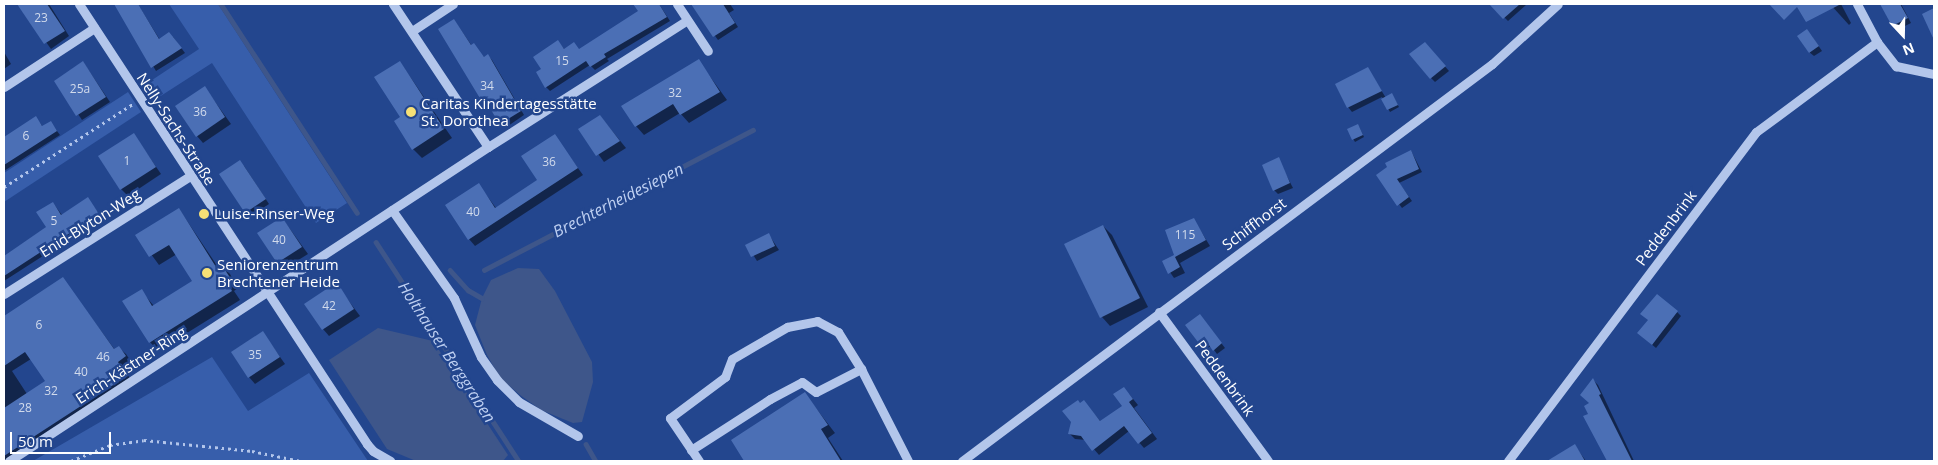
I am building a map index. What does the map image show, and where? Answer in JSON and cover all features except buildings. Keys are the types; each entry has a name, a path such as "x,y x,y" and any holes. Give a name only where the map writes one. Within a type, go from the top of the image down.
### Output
{"street":[{"name":"Nelly-Sachs-Straße","path":"79,4 367,444 373,452 390,461"},
{"path":"393,4 488,147"},
{"path":"412,31 453,4"},
{"path":"676,4 708,51"},
{"name":"Schiffhorst","path":"962,461 1492,64 1558,4"},
{"path":"1857,4 1878,42 1896,66 1934,74"},
{"name":"Erich-Kästner-Ring","path":"9,461 488,147 687,20"},
{"path":"4,86 94,28"},
{"name":"Peddenbrink","path":"1508,461 1756,132 1878,42"},
{"name":"Enid-Blyton-Weg","path":"4,294 190,176"},
{"path":"392,210 454,298 481,357 497,380 519,402 578,436"},
{"name":"Peddenbrink","path":"1159,312 1268,461"},
{"path":"699,461 670,418 725,378 732,359 787,327 817,321 838,332 861,368 908,461"},
{"path":"692,450 770,399 802,382 816,392 861,368"}],"path":[{"path":"4,187 140,99"},
{"path":"71,461 110,445 144,440 252,451 301,461"}],"shaded area":[{"path":"169,4 218,4 347,203 316,223 212,63 156,99 146,84 199,49"},
{"path":"128,92 141,112 4,202 4,173"},
{"path":"518,268 539,269 555,291 592,362 593,382 582,422 573,423 541,410 500,378 487,355 475,325 482,298 491,280"},
{"path":"378,328 433,341 508,455 503,461 416,461 387,449 329,360"},
{"path":"212,357 248,411 309,373 368,461 33,461"}],"waterway":[{"name":"Holthauser Berggraben","path":"221,4 357,213"},
{"name":"Brechterheidesiepen","path":"484,270 753,130"},
{"name":"Holthauser Berggraben","path":"376,242 519,461"},
{"path":"450,270 468,290 482,298"},
{"path":"586,444 596,461"}],"place":[{"name":"Caritas Kindertagesstätte St. Dorothea","path":"411,112"},
{"name":"Luise-Rinser-Weg","path":"204,214"},
{"name":"Seniorenzentrum Brechtener Heide","path":"207,273"}]}
